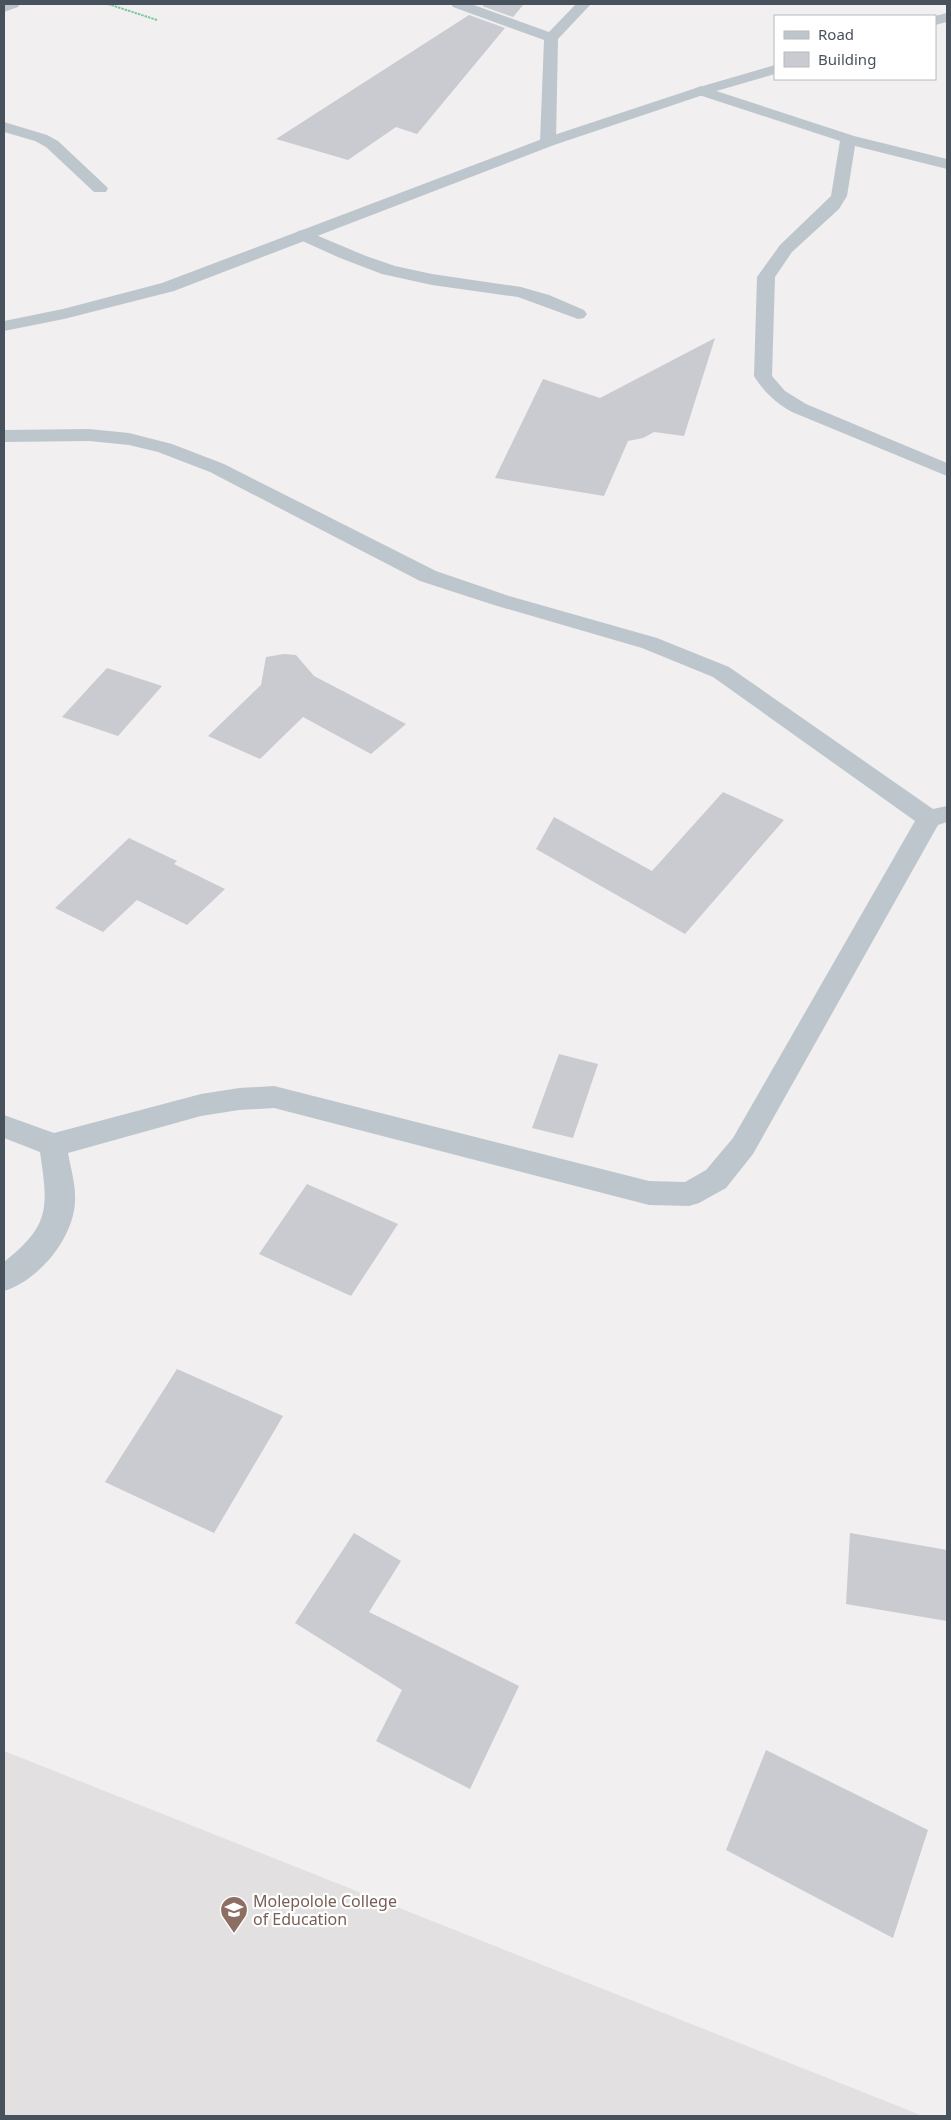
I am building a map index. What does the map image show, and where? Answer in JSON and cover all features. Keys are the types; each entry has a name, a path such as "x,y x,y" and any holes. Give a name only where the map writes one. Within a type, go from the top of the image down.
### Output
{"street":[{"path":"4,8 13,4"},
{"path":"458,4 551,38"},
{"path":"548,142 551,38 584,4"},
{"path":"4,326 64,314 159,289 548,142 701,91 774,69"},
{"path":"701,91 848,139 947,164"},
{"path":"4,127 41,138 52,144 100,188"},
{"path":"848,139 839,196 833,205 770,268 766,277 763,376 770,388 783,399 799,408 947,470"},
{"path":"304,235 356,260 384,269 418,277 520,292 549,301 578,314"},
{"path":"4,436 89,435 129,439 165,448 217,468 428,576 463,589 660,646 693,658 722,672 938,816 743,1146 716,1179 689,1194 649,1193 274,1097 239,1099 201,1105 53,1145 4,1126"},
{"path":"4,1278 40,1246 56,1227 60,1203 53,1145"}],"path":[{"path":"108,4 157,20"}],"shaded area":[{"name":"Molepolole College of Education","path":"4,1751 923,2116 4,2116"}],"building":[{"path":"486,4 524,4 513,17 482,6"},
{"path":"469,15 505,28 417,134 396,127 348,160 276,139"},
{"path":"715,338 684,436 654,432 643,438 628,441 604,496 495,478 543,379 600,398"},
{"path":"284,654 296,655 314,676 406,724 371,754 303,717 260,759 208,736 261,685 266,657"},
{"path":"107,668 162,686 118,736 62,717"},
{"path":"723,792 784,820 685,934 536,849 554,817 652,871"},
{"path":"129,838 177,861 174,864 225,889 187,925 137,900 103,932 55,908"},
{"path":"559,1054 598,1064 573,1138 532,1128"},
{"path":"307,1184 398,1224 351,1296 259,1254"},
{"path":"177,1369 283,1416 214,1533 105,1482"},
{"path":"354,1533 401,1561 369,1612 519,1686 470,1789 376,1741 402,1690 295,1623"},
{"path":"850,1533 947,1550 947,1621 846,1604"},
{"path":"766,1750 928,1830 893,1938 726,1850"}],"place":[{"name":"Molepolole College of Education","path":"234,1934"}]}
